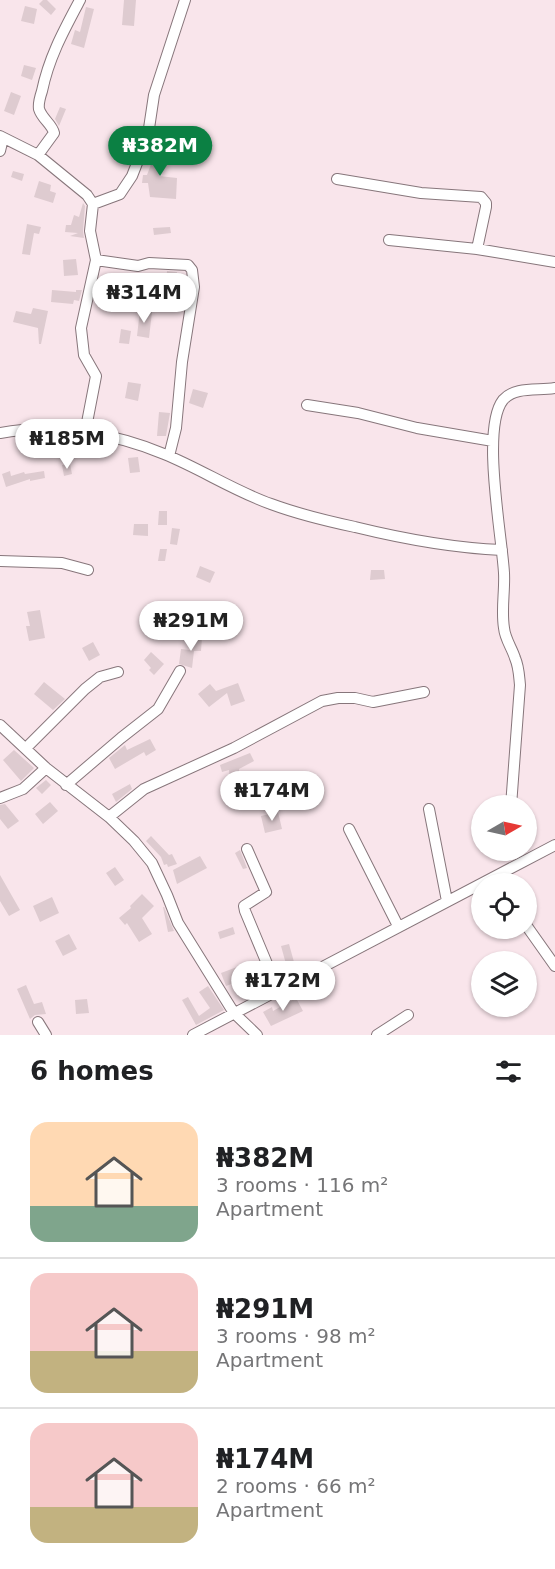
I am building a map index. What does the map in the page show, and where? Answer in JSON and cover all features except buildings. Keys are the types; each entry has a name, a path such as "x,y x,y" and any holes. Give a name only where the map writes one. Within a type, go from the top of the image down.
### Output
{"street":[{"path":"38,155 54,133 39,110 46,73 56,45 80,0"},
{"path":"93,204 120,194 132,176 148,135 154,95 185,0"},
{"path":"0,151 1,137 38,155 87,195 93,204 90,231 96,260 81,328 84,355 96,376 85,433"},
{"path":"337,179 421,193 481,197 486,207 477,249"},
{"path":"389,240 477,249 555,262"},
{"path":"96,260 140,266 149,262 188,265 192,270 194,287 182,362 176,428 169,456"},
{"path":"511,795 520,685 519,669 504,629 505,597 502,550 492,455 494,422 498,408 504,399 519,391 555,388"},
{"path":"307,405 493,441"},
{"path":"0,433 38,429 69,430 129,441 169,456 254,497 309,516 426,543 502,550"},
{"path":"0,561 63,563 88,570"},
{"path":"66,785 158,709 180,671"},
{"path":"26,748 92,682 118,672"},
{"path":"109,817 144,789 234,748 322,701 355,698 373,702 424,692"},
{"path":"0,724 46,768 109,817 134,841 152,863 177,923 234,1013 257,1035"},
{"path":"0,798 23,789 46,768"},
{"path":"429,809 447,901"},
{"path":"349,829 398,926"},
{"path":"537,851 555,845"},
{"path":"247,849 266,892 247,903 244,906 245,911 279,990"},
{"path":"504,873 517,861"},
{"path":"193,1035 398,926 471,891"},
{"path":"536,939 555,966"},
{"path":"377,1035 408,1015"},
{"path":"38,1022 46,1035"}]}
